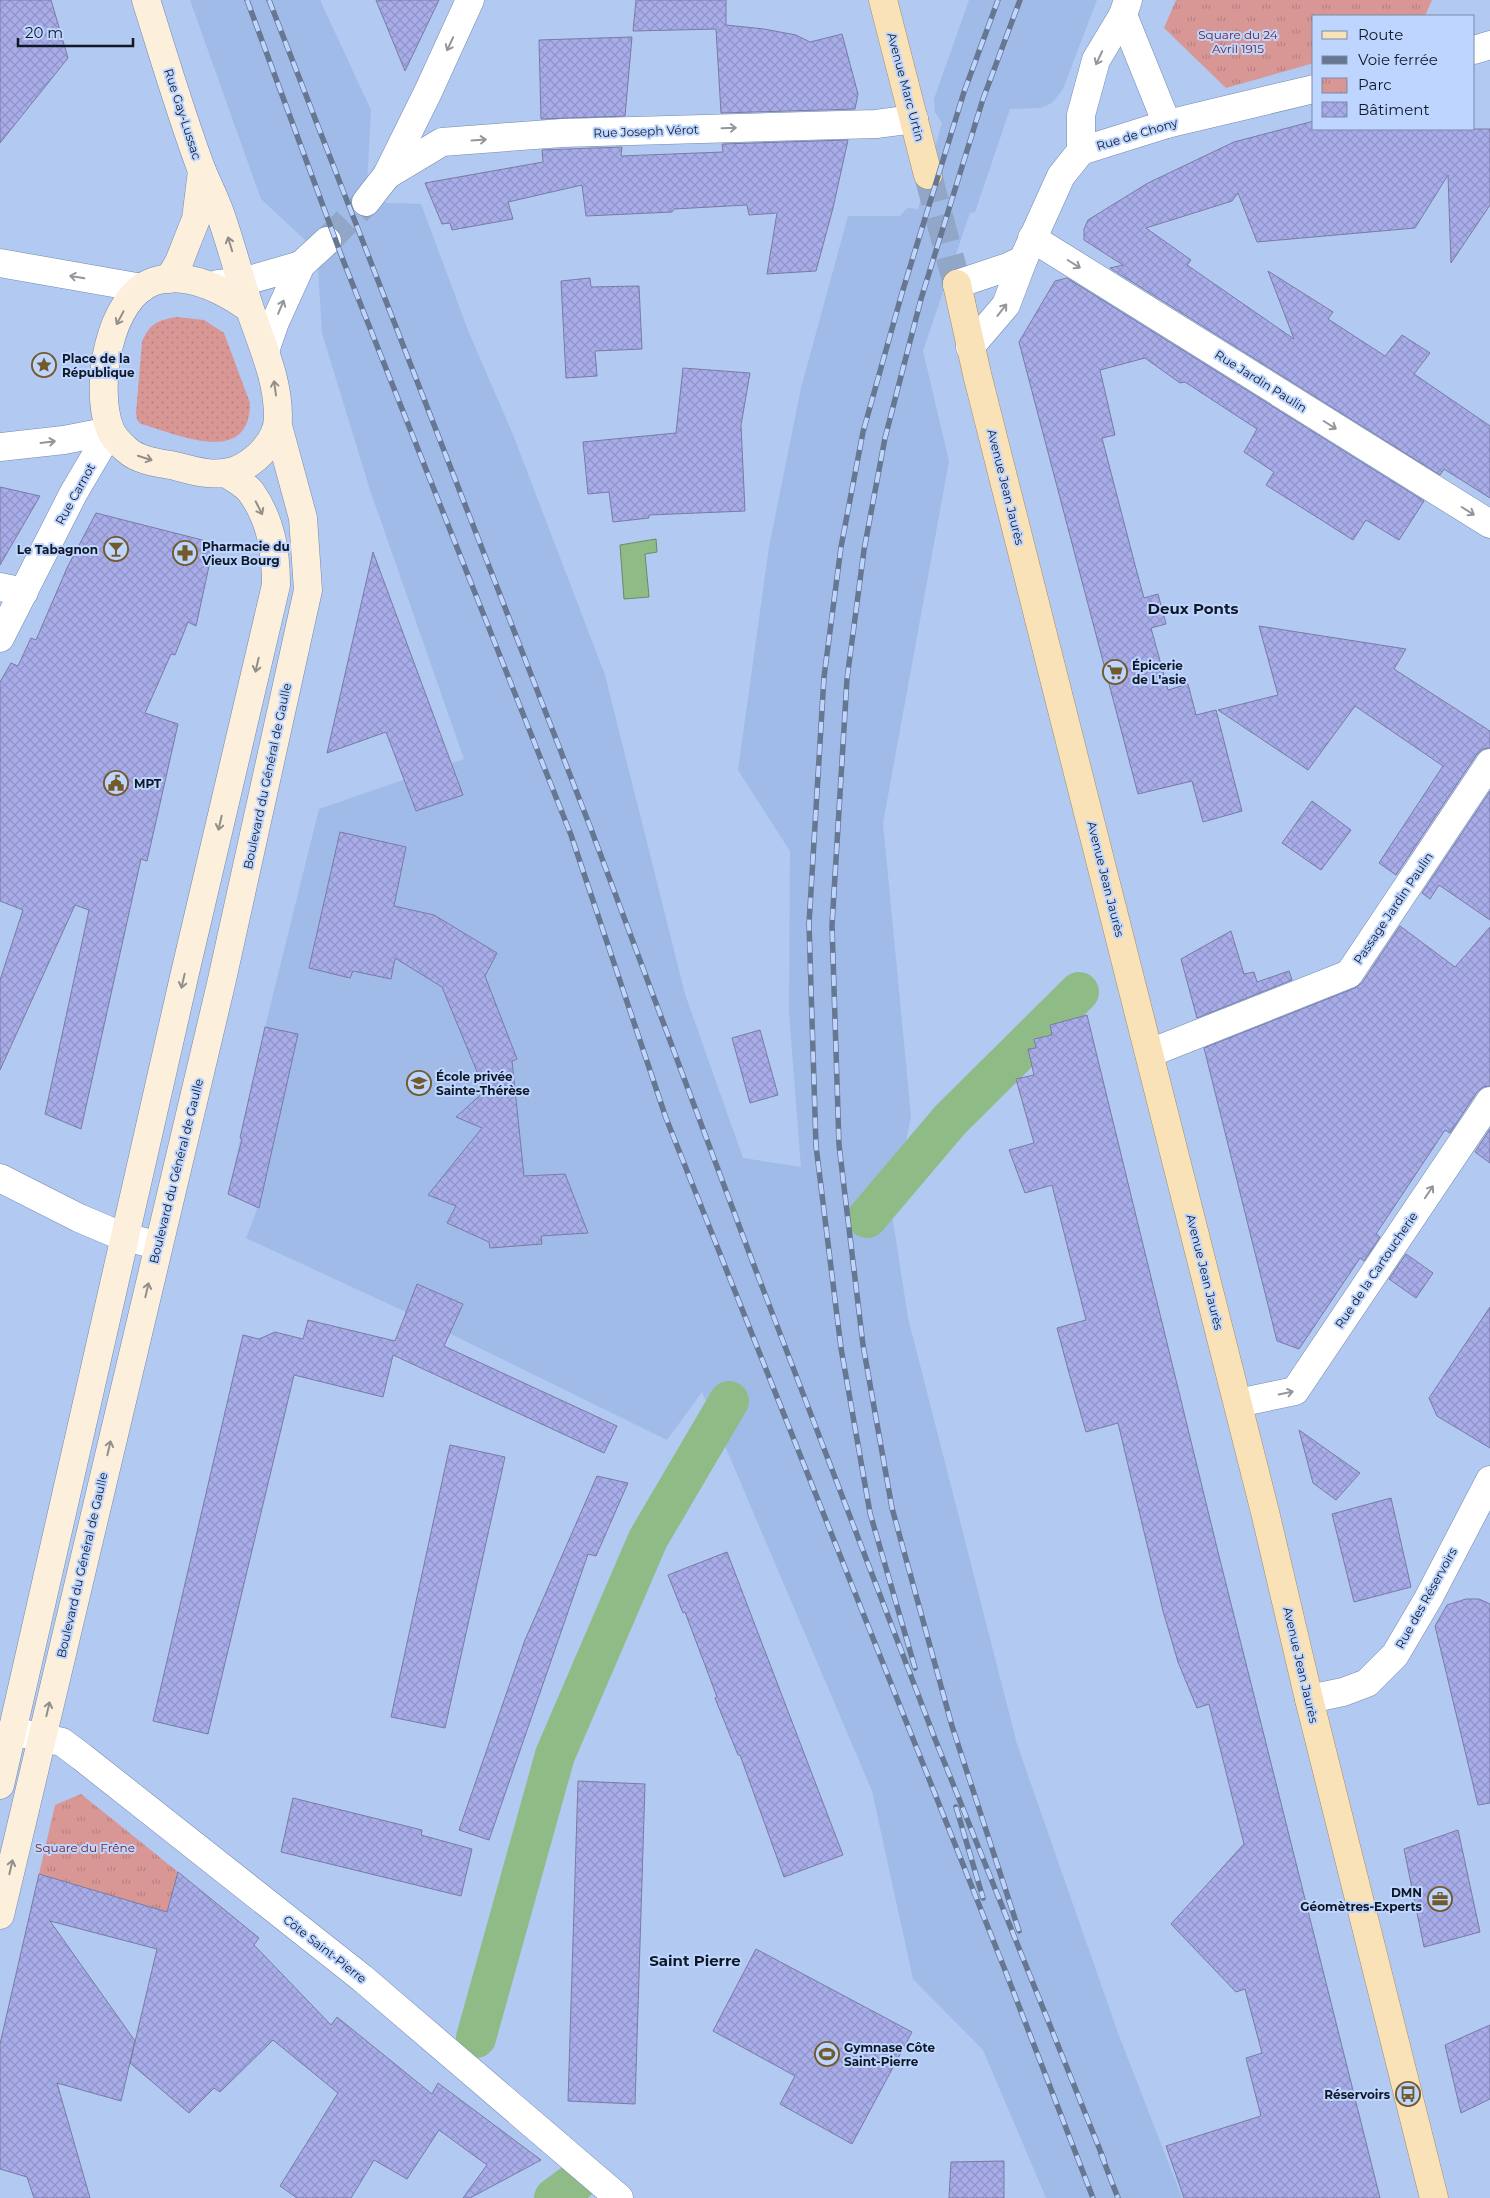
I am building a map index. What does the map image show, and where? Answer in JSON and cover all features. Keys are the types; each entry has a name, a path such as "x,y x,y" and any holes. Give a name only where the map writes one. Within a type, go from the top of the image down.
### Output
{"main road":[{"name":"Avenue Marc Urtin","path":"883,0 928,175"},
{"path":"957,284 970,347"},
{"name":"Avenue Jean Jaurès","path":"970,347 1238,1403 1309,1700 1434,2198"}],"street":[{"name":"Rue Gay-Lussac","path":"146,0 202,171 220,213 249,308"},
{"path":"366,202 387,175 470,0"},
{"path":"1125,8 1167,124"},
{"path":"1081,151 1081,115 1096,60 1125,8"},
{"path":"1475,50 1490,45"},
{"name":"Rue de Chony","path":"970,347 1006,305 1027,249 1061,176 1081,151 1167,124 1312,90"},
{"path":"428,92 442,142"},
{"name":"Rue Joseph Vérot","path":"387,175 442,142 562,133 876,124 914,119"},
{"name":"Rue Gay-Lussac","path":"169,279 179,262 196,219 202,171"},
{"path":"265,351 275,322 301,265 327,241"},
{"path":"957,284 1008,267 1027,249"},
{"name":"Rue Jardin Paulin","path":"1027,249 1490,524"},
{"path":"0,263 142,288"},
{"path":"209,285 242,282 301,265"},
{"path":"169,279 187,280 209,285 230,294 249,308 275,383 278,426 261,454 245,467 227,473 201,473 145,459 129,452 110,431 104,401 107,349 121,315 131,299 142,288 154,281 169,279"},
{"name":"Boulevard du Général de Gaulle","path":"0,1914 221,984 308,590 303,518 278,426"},
{"path":"0,447 64,440 110,431"},
{"name":"Rue Carnot","path":"0,638 12,589 73,494 110,431"},
{"path":"0,1785 124,1238 276,585 276,556 270,528 251,491 227,473"},
{"name":"Passage Jardin Paulin","path":"1150,1053 1349,974 1490,763"},
{"name":"Rue de la Cartoucherie","path":"1238,1403 1295,1391 1490,1101"},
{"path":"0,1178 79,1218 124,1238 158,1245"},
{"name":"Rue des Réservoirs","path":"1309,1700 1344,1692 1367,1683 1395,1655 1428,1600 1490,1480"},
{"name":"Côte Saint-Pierre","path":"12,1731 62,1742 82,1757 362,1978 619,2198"}],"shaded area":[{"path":"190,0 320,0 371,110 366,202 421,204 469,333 512,432 605,675 685,994 743,1158 801,1167 789,1012 790,851 738,770 769,547 801,388 848,216 900,216 907,208 918,209 942,123 935,112 934,99 969,0 1097,0 1063,89 1052,103 1041,108 1010,109 975,212 970,213 923,351 949,461 883,823 911,1116 892,1214 908,1318 1017,1744 1118,2033 1182,2198 1046,2198 983,2050 913,1979 872,1791 702,1392 667,1440 406,1312 246,1238 258,1207 228,1194 265,1027 319,809 464,759 370,490 322,333 317,251 261,199"},
{"path":"656,539 657,552 645,554 649,597 624,599 620,545"}],"green space":[{"name":"Square du 24 Avril 1915","path":"1176,0 1432,0 1425,15 1312,15 1312,64 1226,88 1164,28"},
{"path":"176,317 204,320 224,333 250,403 247,423 238,435 225,441 209,442 191,439 141,424 137,420 142,342 151,327 159,321"},
{"name":"Square du Frêne","path":"81,1794 178,1872 167,1912 39,1874 55,1805"}],"building":[{"path":"0,0 51,0 68,58 0,143"},
{"path":"376,0 439,0 405,71"},
{"path":"636,0 726,0 726,25 796,35 810,42 842,34 858,94 855,109 721,113 716,29 633,31"},
{"path":"632,37 625,116 541,119 539,40"},
{"path":"1312,122 1312,130 1490,129 1490,205 1451,263 1448,175 1415,228 1257,242 1238,193 1232,201 1146,228 1191,260 1187,265 1294,339 1268,271 1333,312 1328,319 1385,356 1402,335 1430,353 1414,374 1490,426 1490,498 1444,469 1440,475 1110,268 1123,265 1084,240 1084,229 1088,220 1148,183 1234,142"},
{"path":"848,140 833,208 816,271 767,274 777,213 749,215 747,205 674,209 672,212 586,216 582,185 508,202 513,219 452,230 450,223 442,224 425,183 543,162 542,150 622,147 621,156 723,152 722,144"},
{"path":"590,278 591,287 639,286 642,349 595,351 597,376 566,378 561,281"},
{"path":"1067,278 1424,501 1399,540 1366,520 1353,540 1266,485 1274,472 1244,452 1257,429 1185,382 1180,383 1145,358 1100,370 1115,435 1102,438 1144,598 1158,594 1166,624 1151,628 1168,690 1188,684 1196,715 1216,710 1242,811 1203,822 1192,781 1138,794 1019,342 1055,281"},
{"path":"683,368 750,373 741,425 745,511 649,515 649,518 613,522 609,492 588,494 583,442 676,433"},
{"path":"0,487 40,496 0,565"},
{"path":"96,513 214,543 196,626 188,622 175,655 171,654 145,713 178,724 147,861 141,859 81,1129 45,1114 89,910 75,905 0,1070 0,980 23,910 0,901 0,682 11,663 18,666 31,638 36,640 67,568"},
{"path":"373,552 463,795 416,811 386,732 327,753"},
{"path":"1259,626 1406,649 1394,669 1490,731 1490,748 1483,749 1477,754 1396,875 1379,863 1443,766 1355,706 1308,770 1218,710 1278,695"},
{"path":"1490,791 1490,920 1439,885 1430,899 1422,893"},
{"path":"1312,801 1351,830 1321,870 1282,843"},
{"path":"340,832 406,847 394,906 434,915 497,953 485,976 517,1059 512,1061 524,1176 565,1174 588,1233 541,1236 542,1244 490,1248 489,1242 447,1223 456,1206 428,1195 482,1128 456,1117 485,1091 442,987 395,958 391,979 353,971 350,978 309,968"},
{"path":"1400,926 1455,967 1490,927 1490,1086 1483,1087 1477,1092 1450,1133 1445,1130 1376,1234 1380,1237 1364,1261 1360,1258 1299,1349 1277,1341 1204,1048 1355,988 1362,983"},
{"path":"1231,931 1244,974 1254,972 1257,982 1289,971 1292,980 1197,1018 1181,959"},
{"path":"1087,1015 1218,1552 1380,2198 1184,2198 1166,2146 1261,2116 1246,2058 1262,2053 1245,1989 1236,1992 1171,1924 1244,1844 1209,1704 1197,1708 1178,1662 1163,1611 1118,1423 1086,1432 1057,1328 1086,1320 1052,1185 1025,1193 1009,1150 1034,1143 1016,1079 1034,1075 1028,1049 1036,1048 1034,1039 1052,1035 1050,1025"},
{"path":"265,1027 298,1034 259,1208 228,1194 242,1139 240,1138"},
{"path":"760,1030 778,1095 750,1103 732,1038"},
{"path":"1490,1129 1490,1163 1475,1152"},
{"path":"1406,1254 1433,1273 1416,1298 1389,1279"},
{"path":"417,1284 463,1304 444,1346 617,1426 604,1453 393,1355 383,1397 294,1375 208,1734 153,1721 243,1335 259,1339 275,1332 303,1339 308,1320 395,1341"},
{"path":"1490,1307 1490,1448 1437,1416 1429,1398"},
{"path":"1299,1430 1360,1473 1336,1500 1313,1483"},
{"path":"450,1445 505,1457 445,1728 391,1717"},
{"path":"597,1476 628,1483 596,1556 588,1554 489,1840 459,1830 525,1640"},
{"path":"1391,1498 1411,1587 1354,1602 1332,1514"},
{"path":"727,1552 843,1855 784,1877 740,1755 738,1755 715,1698 717,1697 685,1612 683,1613 668,1575"},
{"path":"1466,1599 1479,1599 1490,1604 1490,1803 1478,1805 1435,1626 1447,1605"},
{"path":"578,1781 645,1784 635,2104 568,2101"},
{"path":"293,1798 422,1830 421,1835 472,1849 461,1896 281,1852"},
{"path":"1458,1830 1480,1932 1424,1947 1404,1849"},
{"path":"178,1872 259,1938 254,1945 331,2025 337,2017 432,2094 438,2083 541,2160 470,2198 463,2198 487,2165 439,2130 407,2179 374,2160 351,2198 297,2198 280,2186 338,2093 273,2040 220,2092 214,2088 189,2113 130,2063 157,1949 50,1921 135,2041 121,2101 57,2083 90,2198 34,2198 27,2177 0,2169 0,2044 39,1874 167,1912"},
{"name":"Gymnase Côte Saint-Pierre","path":"756,1949 912,2032 852,2144 780,2104 795,2076 713,2031"},
{"path":"1490,2025 1490,2099 1461,2113 1445,2045"},
{"path":"1004,2161 1004,2198 949,2198 951,2162"}],"waterway":[{"path":"867,1218 950,1120 1079,992"},
{"path":"476,2038 555,1755 648,1539 729,1401"},
{"path":"554,2198 577,2181"}],"tunnel":[{"path":"928,175 957,284"},
{"path":"327,241 366,202"}],"railway":[{"path":"247,0 343,260 571,835 666,1118 1005,1970 1093,2198"},
{"path":"269,0 591,829 750,1255 935,1739 1104,2160"},
{"path":"915,1668 870,1513 841,1348 816,1146 809,924 824,677 841,547 863,432 902,293 964,92 998,0"},
{"path":"1019,1931 952,1726 892,1508 863,1345 839,1145 832,925 847,679 864,550 885,438 921,299 983,99 1020,0"},
{"path":"956,1807 983,1898"},
{"path":"1101,2154 1118,2198"}],"place":[{"name":"Place de la République","path":"44,365"},
{"name":"Le Tabagnon","path":"116,549"},
{"name":"Pharmacie du Vieux Bourg","path":"185,553"},
{"name":"Épicerie de L'asie","path":"1115,672"},
{"name":"MPT","path":"116,783"},
{"name":"École privée Sainte-Thérèse","path":"419,1083"},
{"name":"DMN Géomètres-Experts","path":"1440,1899"},
{"name":"Gymnase Côte Saint-Pierre","path":"827,2054"},
{"name":"Réservoirs","path":"1408,2094"}],"district":[{"name":"Deux Ponts","path":"1193,608"},
{"name":"Saint Pierre","path":"695,1960"}]}
